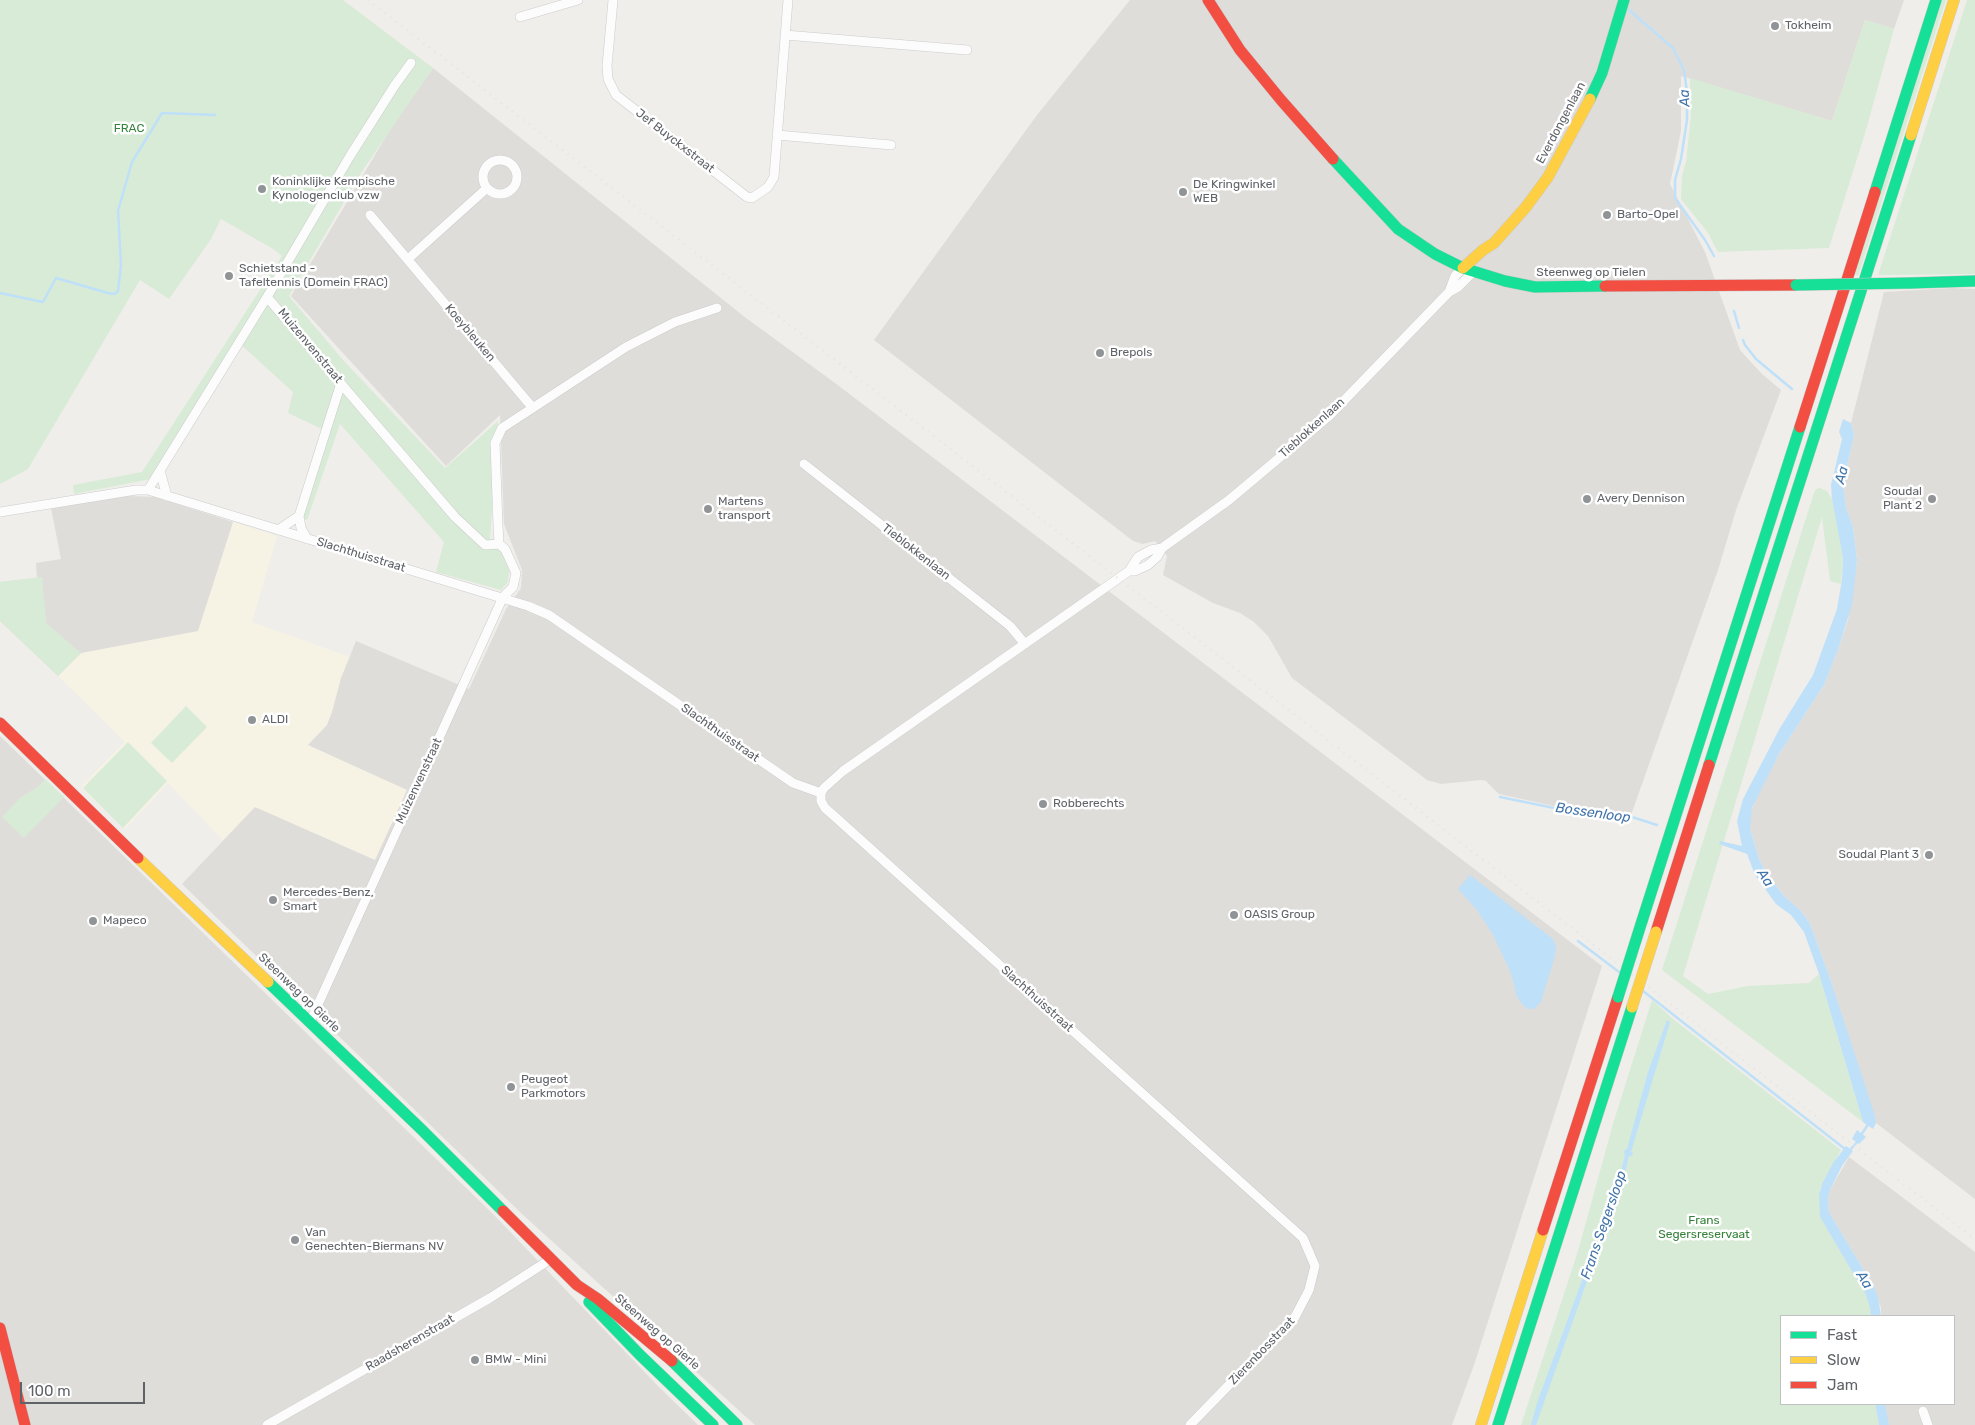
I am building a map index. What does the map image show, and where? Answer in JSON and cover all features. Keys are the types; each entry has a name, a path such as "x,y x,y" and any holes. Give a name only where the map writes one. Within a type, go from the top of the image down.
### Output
{"main road":[{"name":"Steenweg op Tielen","path":"1208,0 1240,50 1281,100 1370,200 1398,229 1435,254 1468,270 1535,288 1975,281"},
{"name":"Everdongenlaan","path":"1468,270 1483,250 1494,243 1526,207 1548,177 1585,111 1602,73 1624,0"},
{"path":"1481,1425 1936,0"},
{"path":"1498,1425 1954,0"},
{"name":"Steenweg op Gierle","path":"0,723 310,1022 577,1284 669,1358 737,1425"},
{"name":"Steenweg op Gierle","path":"577,1284 590,1303 607,1322 713,1425"},
{"path":"0,1328 25,1425"},
{"path":"1507,1398 1512,1419 1510,1425"}],"street":[{"path":"520,17 578,0"},
{"name":"Jef Buyckxstraat","path":"613,0 607,66 608,79 616,95 747,197 752,198 773,181 788,0"},
{"path":"785,35 967,50"},
{"path":"148,490 267,297 355,148 411,63"},
{"path":"777,135 891,145"},
{"path":"408,259 487,188"},
{"name":"Koeybleuken","path":"370,215 532,407"},
{"name":"Tieblokkenlaan","path":"821,793 827,783 843,771 1129,571 1136,571 1148,565 1157,557 1162,548 1250,483 1329,416 1449,292 1455,276 1468,270"},
{"name":"Muizenvenstraat","path":"267,297 455,517 485,545 499,544 505,549 516,572 514,587 504,597 310,1022"},
{"path":"499,544 495,444 502,428 626,347 674,322 717,308"},
{"path":"307,539 301,528 299,516 341,383"},
{"name":"Tieblokkenlaan","path":"804,464 1010,626 1025,644"},
{"path":"160,470 168,496"},
{"name":"Slachthuisstraat","path":"0,512 136,490 148,490 504,597 549,615 792,783 821,793 821,801 825,808 1302,1238"},
{"path":"278,530 299,516"},
{"name":"Zierenbosstraat","path":"1190,1425 1295,1317 1309,1290 1315,1266 1302,1238"},
{"name":"Raadsherenstraat","path":"267,1425 490,1298 551,1259"},
{"path":"1923,1411 1928,1425"}],"shaded area":[{"path":"1130,0 1904,0 1894,29 1865,20 1832,121 1681,76 1681,131 1670,184 1705,252 1740,350 1762,374 1781,390 1736,510 1718,570 1631,815 1577,811 1499,794 1486,781 1481,780 1441,784 1427,780 1292,678 1268,636 1254,622 1240,613 1213,603 1163,575 1167,556 1155,541 1143,544 1133,541 874,340 1037,115"},
{"path":"433,68 746,318 835,383 1602,966 1474,1365 1452,1425 755,1425 522,1214 182,884 255,807 375,860 407,790 308,745 327,725 341,678 356,641 469,689 506,609 521,588 522,570 504,524 500,415 446,466 291,296 394,123"},
{"path":"1952,288 1975,289 1975,1199 1876,1123 1831,981 1810,924 1802,912 1784,896 1766,873 1759,859 1750,828 1750,815 1756,798 1779,754 1824,685 1848,620 1857,560 1853,527 1846,508 1843,485 1854,435 1851,423 1884,292"},
{"path":"128,496 155,497 233,522 198,631 81,653 58,676 0,621 0,582 37,578 36,563 61,559 51,508"},
{"path":"233,522 277,536 252,622 350,657 341,678 327,725 308,745 408,790 375,860 255,807 223,840 168,783 125,829 81,787 125,742 58,676 81,653 198,631"},
{"path":"0,736 494,1215 698,1425 0,1425"},
{"path":"1849,1157 1975,1252 1975,1425 1889,1425 1885,1413 1885,1405 1955,1405 1955,1315 1881,1315 1881,1308 1875,1289 1829,1212 1828,1198 1830,1190"}],"green space":[{"name":"FRAC","path":"0,0 343,0 433,68 361,173 289,296 343,360 445,468 498,421 490,539 496,540 509,570 508,582 501,590 436,572 444,542 340,424 307,520 296,516 322,429 288,413 293,392 238,342 151,479 74,494 73,485 142,472 282,256 221,219 211,239 169,299 140,280 28,469 0,484"},
{"path":"1942,0 1946,0 1858,276 1855,275"},
{"path":"1967,0 1975,0 1975,274 1878,275"},
{"path":"1865,20 1894,29 1866,130 1829,248 1718,252 1708,233 1681,199 1682,175 1686,162 1691,115 1690,78 1832,121"},
{"path":"1820,488 1827,491 1832,499 1843,558 1841,584 1830,581 1822,517 1683,976 1708,994 1748,986 1809,983 1819,974 1863,1122 1662,970 1814,493 1816,489"},
{"path":"42,577 46,623 81,653 58,676 0,621 0,582"},
{"path":"186,706 207,727 172,763 151,743"},
{"path":"128,742 167,781 123,828 83,788"},
{"path":"45,779 64,797 24,838 2,817 21,797 38,787"},
{"name":"Frans Segersreservaat","path":"1652,1000 1673,1019 1841,1150 1820,1189 1820,1216 1866,1295 1871,1308 1871,1315 1780,1315 1780,1405 1875,1405 1879,1425 1521,1425 1578,1251 1613,1124"}],"water":[{"path":"1843,419 1851,423 1854,435 1843,485 1846,508 1853,527 1857,560 1852,605 1838,650 1824,685 1779,754 1752,808 1750,828 1759,859 1766,873 1784,896 1802,912 1810,924 1831,981 1875,1116 1876,1123 1873,1129 1863,1122 1819,974 1804,932 1791,915 1776,904 1755,875 1747,854 1719,844 1720,841 1742,846 1737,821 1743,799 1780,728 1813,675 1837,609 1843,558 1831,485 1842,439 1839,432"},
{"path":"1470,875 1553,939 1556,946 1555,956 1541,1002 1534,1009 1528,1009 1517,997 1511,973 1493,935 1477,910 1458,889"},
{"name":"Frans Segersloop","path":"1667,1020 1670,1022 1631,1152 1633,1153 1632,1156 1629,1156 1624,1177 1536,1425 1531,1425 1537,1403 1616,1188 1625,1156 1624,1151 1627,1149 1648,1072"},
{"path":"1857,1130 1866,1137 1859,1144 1852,1139"},
{"path":"1846,1146 1853,1151 1842,1166 1830,1190 1828,1198 1829,1212 1875,1289 1881,1315 1871,1315 1866,1295 1820,1217 1819,1195 1822,1184 1833,1163"},
{"path":"1875,1405 1885,1405 1889,1425 1879,1425"}],"waterway":[{"name":"Aa","path":"1629,10 1673,48 1684,70 1687,92 1687,120 1681,159 1675,180 1675,198 1714,256"},
{"name":"Bossenloop","path":"0,293 43,302 56,278 115,294 118,291 121,265 118,211 132,162 162,113 215,115"},
{"name":"Aa","path":"1734,311 1739,328"},
{"name":"Aa","path":"1743,340 1756,359 1792,389"},
{"name":"Bossenloop","path":"1500,797 1584,814 1632,817 1657,825"},
{"path":"1578,941 1619,972"},
{"path":"1643,991 1845,1149"},
{"name":"Aa","path":"1861,1135 1869,1123"},
{"name":"Aa","path":"1849,1151 1859,1140"}],"railway":[{"path":"368,0 1975,1239"}],"traffic: fast":[{"path":"1590,99 1602,73 1624,0"},
{"path":"1875,192 1936,0"},
{"path":"1709,765 1911,135"},
{"path":"1333,159 1398,229 1435,254 1463,268 1505,281 1535,287 1605,286"},
{"path":"1911,283 1975,281"},
{"path":"1796,285 1911,283"},
{"path":"1642,921 1800,427"},
{"path":"1618,997 1642,921"},
{"path":"268,982 503,1211"},
{"path":"1498,1425 1632,1007"},
{"path":"589,1302 640,1355 713,1425"},
{"path":"672,1361 737,1425"}],"traffic: slow":[{"path":"1911,135 1954,0"},
{"path":"1463,268 1494,243 1526,207 1548,177 1590,99"},
{"path":"138,858 268,982"},
{"path":"1632,1007 1656,932"},
{"path":"1481,1425 1543,1230"}],"traffic: jam":[{"path":"1208,0 1240,50 1333,159"},
{"path":"1800,427 1875,192"},
{"path":"1605,286 1796,285"},
{"path":"0,723 138,858"},
{"path":"1656,932 1709,765"},
{"path":"1543,1230 1618,997"},
{"path":"503,1211 577,1285 598,1299 672,1361"},
{"path":"0,1328 25,1425"}],"place":[{"name":"Tokheim","path":"1775,26"},
{"name":"Koninklijke Kempische Kynologenclub vzw","path":"262,189"},
{"name":"De Kringwinkel WEB","path":"1183,192"},
{"name":"Barto-Opel","path":"1607,215"},
{"name":"Schietstand - Tafeltennis (Domein FRAC)","path":"229,276"},
{"name":"Brepols","path":"1100,353"},
{"name":"Avery Dennison","path":"1587,499"},
{"name":"Soudal Plant 2","path":"1932,499"},
{"name":"Martens transport","path":"708,509"},
{"name":"ALDI","path":"252,720"},
{"name":"Robberechts","path":"1043,804"},
{"name":"Soudal Plant 3","path":"1929,855"},
{"name":"Mercedes-Benz, Smart","path":"273,900"},
{"name":"OASIS Group","path":"1234,915"},
{"name":"Mapeco","path":"93,921"},
{"name":"Peugeot Parkmotors","path":"511,1087"},
{"name":"Van Genechten-Biermans NV","path":"295,1240"},
{"name":"BMW - Mini","path":"475,1360"}]}
